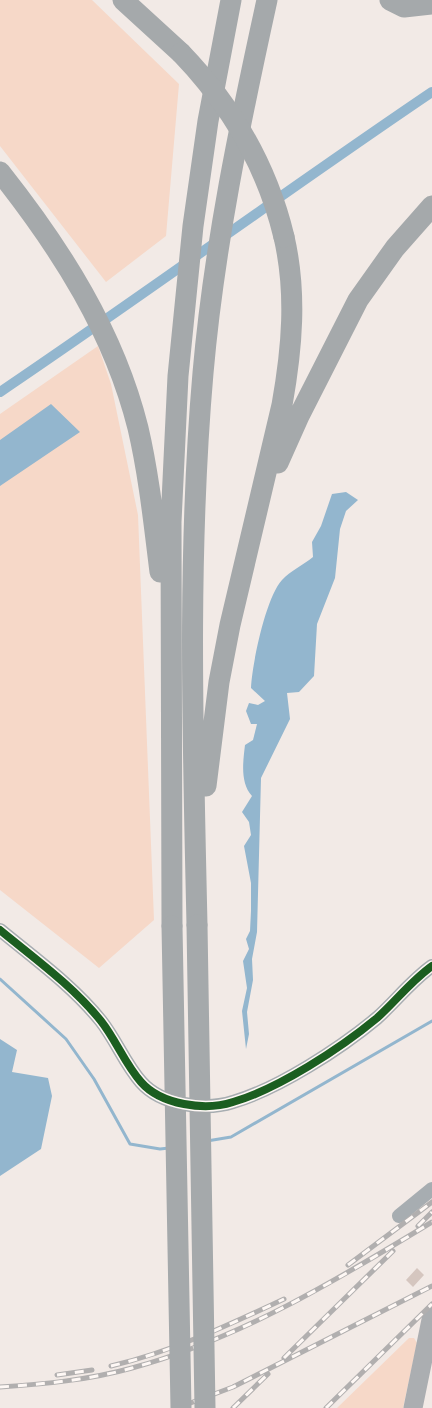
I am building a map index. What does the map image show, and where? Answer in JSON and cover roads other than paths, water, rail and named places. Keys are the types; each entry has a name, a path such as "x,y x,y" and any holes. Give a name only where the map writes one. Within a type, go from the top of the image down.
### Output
{"highway":[{"path":"123,0 181,53 207,80 230,112 250,145 278,210 287,249 291,279 292,344 282,405 218,682 207,783 196,807"},
{"path":"181,1408 172,926 174,455 178,376 193,226 208,121 232,0"},
{"path":"205,1408 192,656 195,505 204,371 216,272 226,204 267,0"},
{"path":"390,0 404,7 432,4"},
{"path":"0,172 45,231 87,298 127,391 138,429 148,481 163,591 172,618"},
{"path":"257,509 299,416 358,300 395,248 432,206"}],"main road":[{"path":"413,1408 432,1315"}],"street":[{"path":"0,930 74,993 102,1022 142,1083 158,1095 183,1104 212,1106 232,1103 272,1086 303,1068 376,1019 414,979 432,966"},
{"path":"399,1216 432,1188"}],"water":[{"path":"51,404 80,432 0,486 0,440"},
{"path":"346,492 358,500 346,511 340,529 335,578 317,624 314,676 299,692 287,693 290,719 261,778 257,932 252,959 253,980 247,1012 249,1034 246,1049 242,1011 247,988 243,961 249,949 246,939 250,931 251,883 244,846 251,835 249,822 242,812 252,796 244,779 243,765 245,745 253,740 257,724 251,724 246,711 249,703 258,705 265,701 251,688 254,663 265,615 276,589 285,577 313,557 312,542 321,526 332,494"},
{"path":"0,1039 17,1050 12,1072 48,1078 52,1096 41,1149 0,1176"}],"waterway":[{"path":"0,392 432,92"},
{"path":"0,979 66,1039 94,1079 130,1144 160,1149 169,1148"},
{"path":"207,1141 231,1137 432,1021"}],"railway":[{"path":"348,1265 432,1202"},
{"path":"418,1226 432,1212"},
{"path":"0,1387 99,1376 172,1356 211,1341 286,1306 324,1286 432,1222"},
{"path":"284,1358 393,1251"},
{"path":"177,1408 233,1387 432,1286"},
{"path":"111,1366 178,1346 284,1299"},
{"path":"326,1408 432,1304"},
{"path":"57,1375 92,1370"},
{"path":"233,1408 268,1374"}]}
